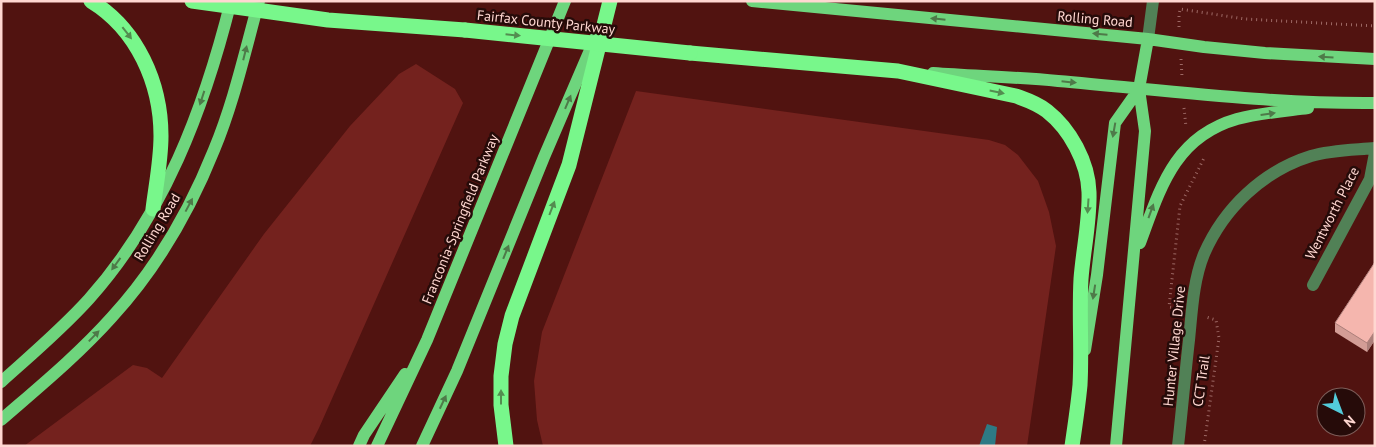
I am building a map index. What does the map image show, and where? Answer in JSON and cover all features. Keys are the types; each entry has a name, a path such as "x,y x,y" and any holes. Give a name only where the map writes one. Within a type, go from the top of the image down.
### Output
{"highway":[{"path":"91,1 106,12 126,32 143,59 156,91 160,107 161,137 153,209"},
{"name":"Fairfax County Parkway","path":"192,1 257,6 328,20 464,30 898,71 1032,101 1046,110 1068,133 1083,162 1089,193 1081,278 1080,385 1072,446"},
{"path":"506,446 501,405 501,376 505,344 512,316 569,165 609,5"}],"main road":[{"name":"Franconia-Springfield Parkway","path":"377,446 427,340 565,1"},
{"name":"Rolling Road","path":"752,1 1148,39 1265,53 1375,60"},
{"name":"Rolling Road","path":"1,382 49,339 90,298 130,246 153,209 172,175 196,116 230,4"},
{"path":"422,446 461,362 544,157 609,5"},
{"name":"Rolling Road","path":"1,420 65,364 113,316 161,252 192,198 214,149 244,60 257,6"},
{"path":"1116,446 1145,131 1139,89 1148,39"},
{"path":"898,71 1057,81 1266,100 1340,104 1375,103"},
{"path":"1080,385 1097,275 1115,123 1139,89"},
{"path":"1134,257 1164,179 1185,150 1203,135 1241,118 1340,104"},
{"path":"359,446 364,435 427,340"}],"street":[{"path":"1148,39 1153,1"},
{"name":"Hunter Village Drive","path":"1178,446 1196,279 1204,254 1216,231 1230,210 1251,189 1272,174 1291,164 1311,156 1332,152 1375,148"},
{"name":"Wentworth Place","path":"1313,285 1370,179 1375,153"}],"path":[{"path":"1179,16 1180,9 1245,19 1375,26"},
{"path":"1184,108 1186,133"},
{"path":"1180,310 1170,307 1180,206 1206,155"},
{"name":"CCT Trail","path":"1204,446 1219,338 1216,320"}],"shaded area":[{"path":"416,64 455,89 463,103 310,446 24,446 133,365 147,368 162,378 264,234 350,126 399,74"},
{"path":"636,91 989,140 1005,145 1018,155 1038,181 1049,212 1056,246 1027,446 543,446 537,420 534,381 542,332"}],"water":[{"path":"987,424 997,427 995,446 979,446"}],"building":[{"path":"1375,262 1375,331 1367,343 1335,323"}]}
